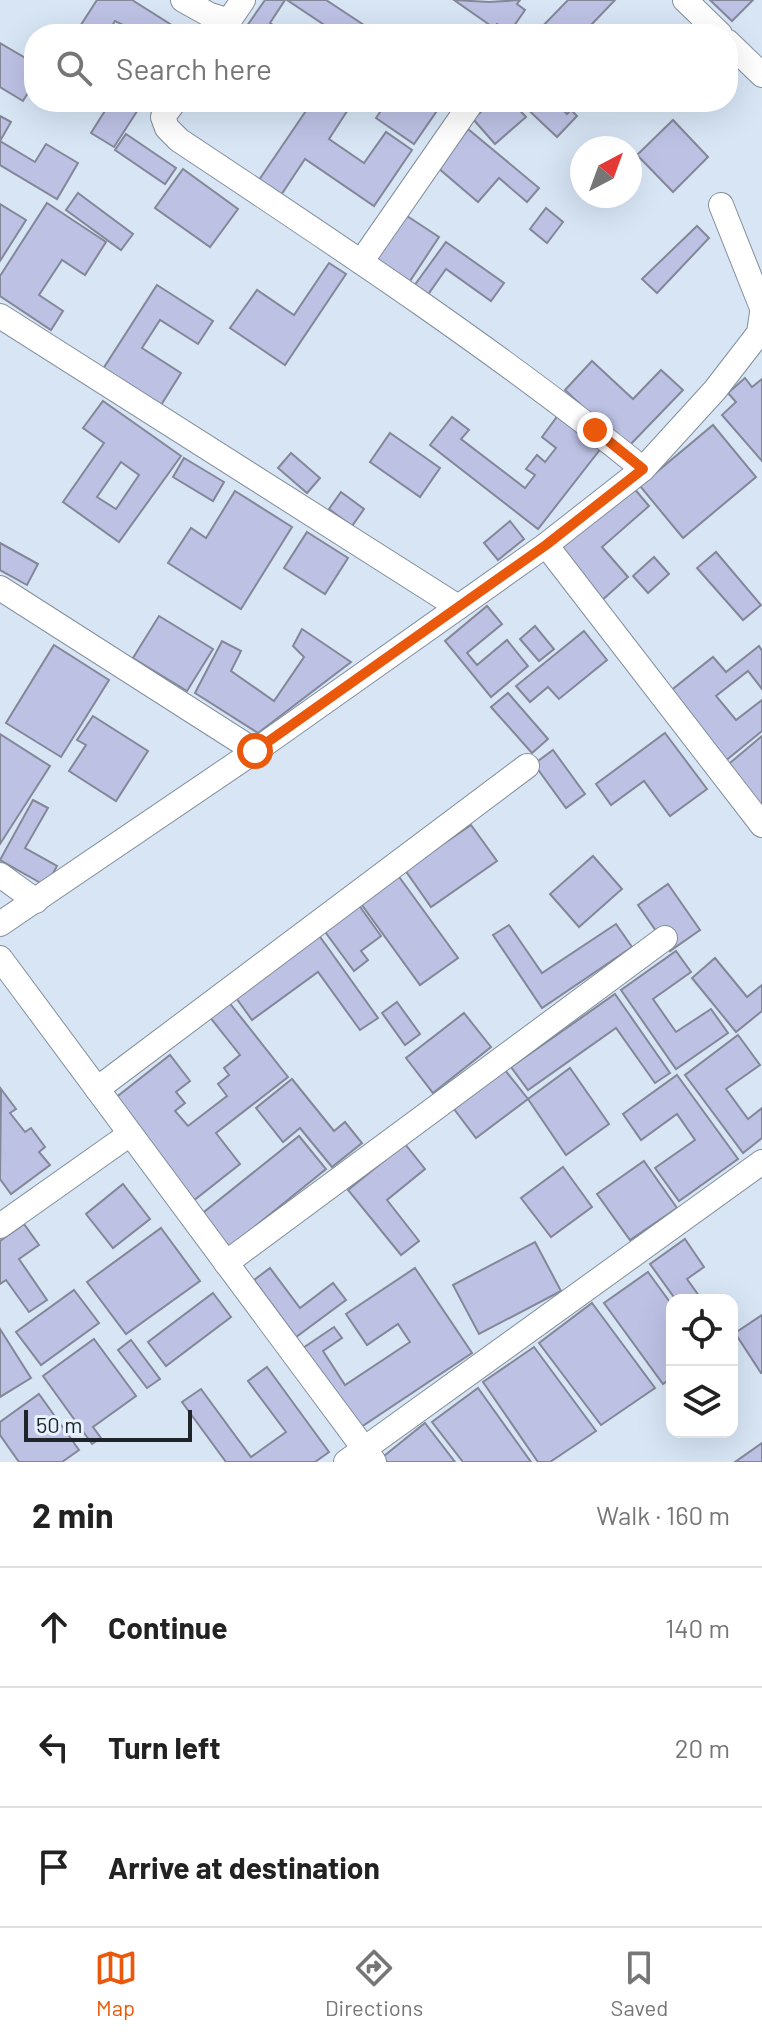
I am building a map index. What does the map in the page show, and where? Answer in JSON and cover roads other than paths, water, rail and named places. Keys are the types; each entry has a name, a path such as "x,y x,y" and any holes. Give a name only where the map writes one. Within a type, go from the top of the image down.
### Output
{"street":[{"path":"183,0 220,24"},
{"path":"227,24 243,0"},
{"path":"685,0 710,24"},
{"path":"738,52 762,75"},
{"path":"167,112 163,117 167,128 179,140 361,262 595,430 643,469"},
{"path":"361,262 465,112"},
{"path":"0,924 255,751 546,545 643,469 715,390 759,333 762,311 721,205"},
{"path":"0,316 458,607"},
{"path":"546,545 762,825"},
{"path":"0,588 255,751"},
{"path":"97,1089 527,766"},
{"path":"0,875 36,901"},
{"path":"226,1263 665,938"},
{"path":"0,958 226,1263 361,1458 762,1162"},
{"path":"0,1226 130,1134"}]}
